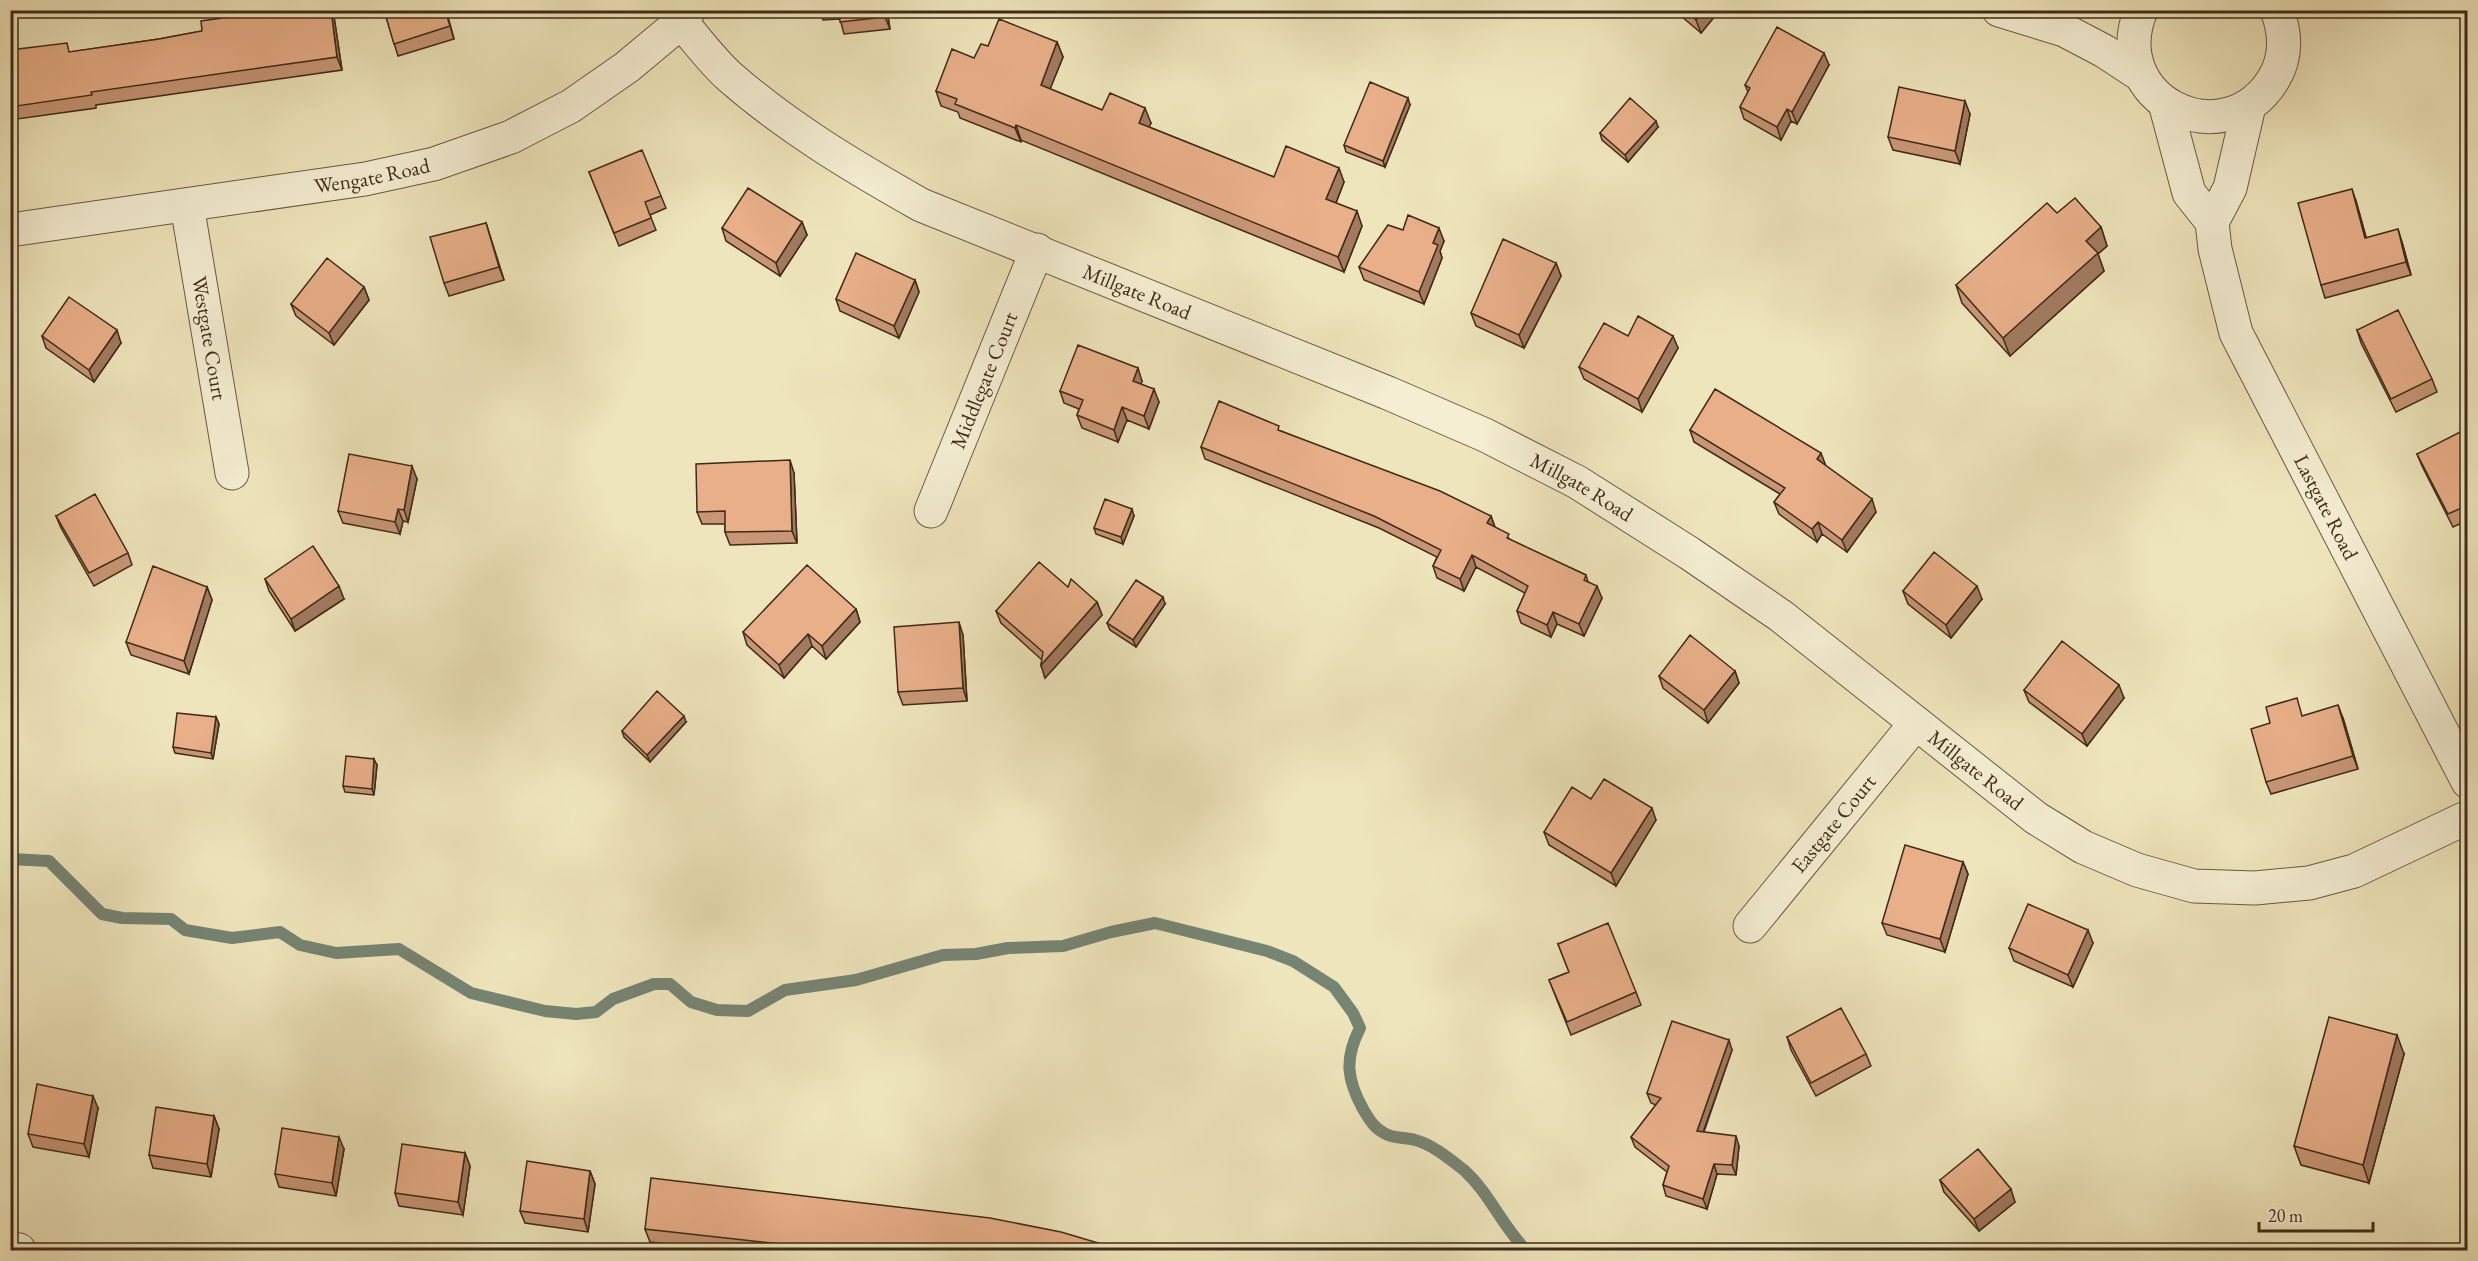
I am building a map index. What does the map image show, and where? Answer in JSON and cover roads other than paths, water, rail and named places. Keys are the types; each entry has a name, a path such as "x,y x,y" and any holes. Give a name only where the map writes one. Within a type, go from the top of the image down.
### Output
{"street":[{"path":"1999,10 2064,30 2139,74 2165,103 2181,112 2212,117 2249,106 2266,92 2278,72 2284,49 2288,16"},
{"path":"2139,74 2134,38 2141,10"},
{"name":"Wengate Road","path":"10,231 365,179 434,164 511,137 571,106 627,67 685,16"},
{"name":"Millgate Road","path":"685,16 729,75 786,123 921,205 1037,250 1485,435 1577,482 1689,553 1781,616 2036,818 2083,847 2137,870 2194,886 2255,888 2309,883 2354,871 2468,817"},
{"path":"2165,103 2189,193 2212,222 2230,188 2249,106"},
{"name":"Westgate Court","path":"187,205 231,473"},
{"name":"Lastgate Road","path":"2212,222 2215,249 2236,333 2468,782"},
{"name":"Middlegate Court","path":"931,511 1037,250"},
{"name":"Eastgate Court","path":"1750,926 1916,723"},
{"path":"10,1249 19,1251"}],"waterway":[{"path":"10,859 49,861 102,914 122,918 171,919 185,930 232,938 280,932 300,945 336,953 399,949 471,993 545,1011 576,1014 596,1012 613,999 654,984 670,984 691,1002 717,1010 748,1011 785,990 856,980 943,955 976,954 1008,948 1063,946 1111,932 1155,923 1267,951 1293,961 1334,987 1353,1013 1360,1028 1351,1050 1351,1079 1367,1116 1375,1126 1388,1135 1428,1145 1465,1171 1482,1190 1526,1250"}]}
